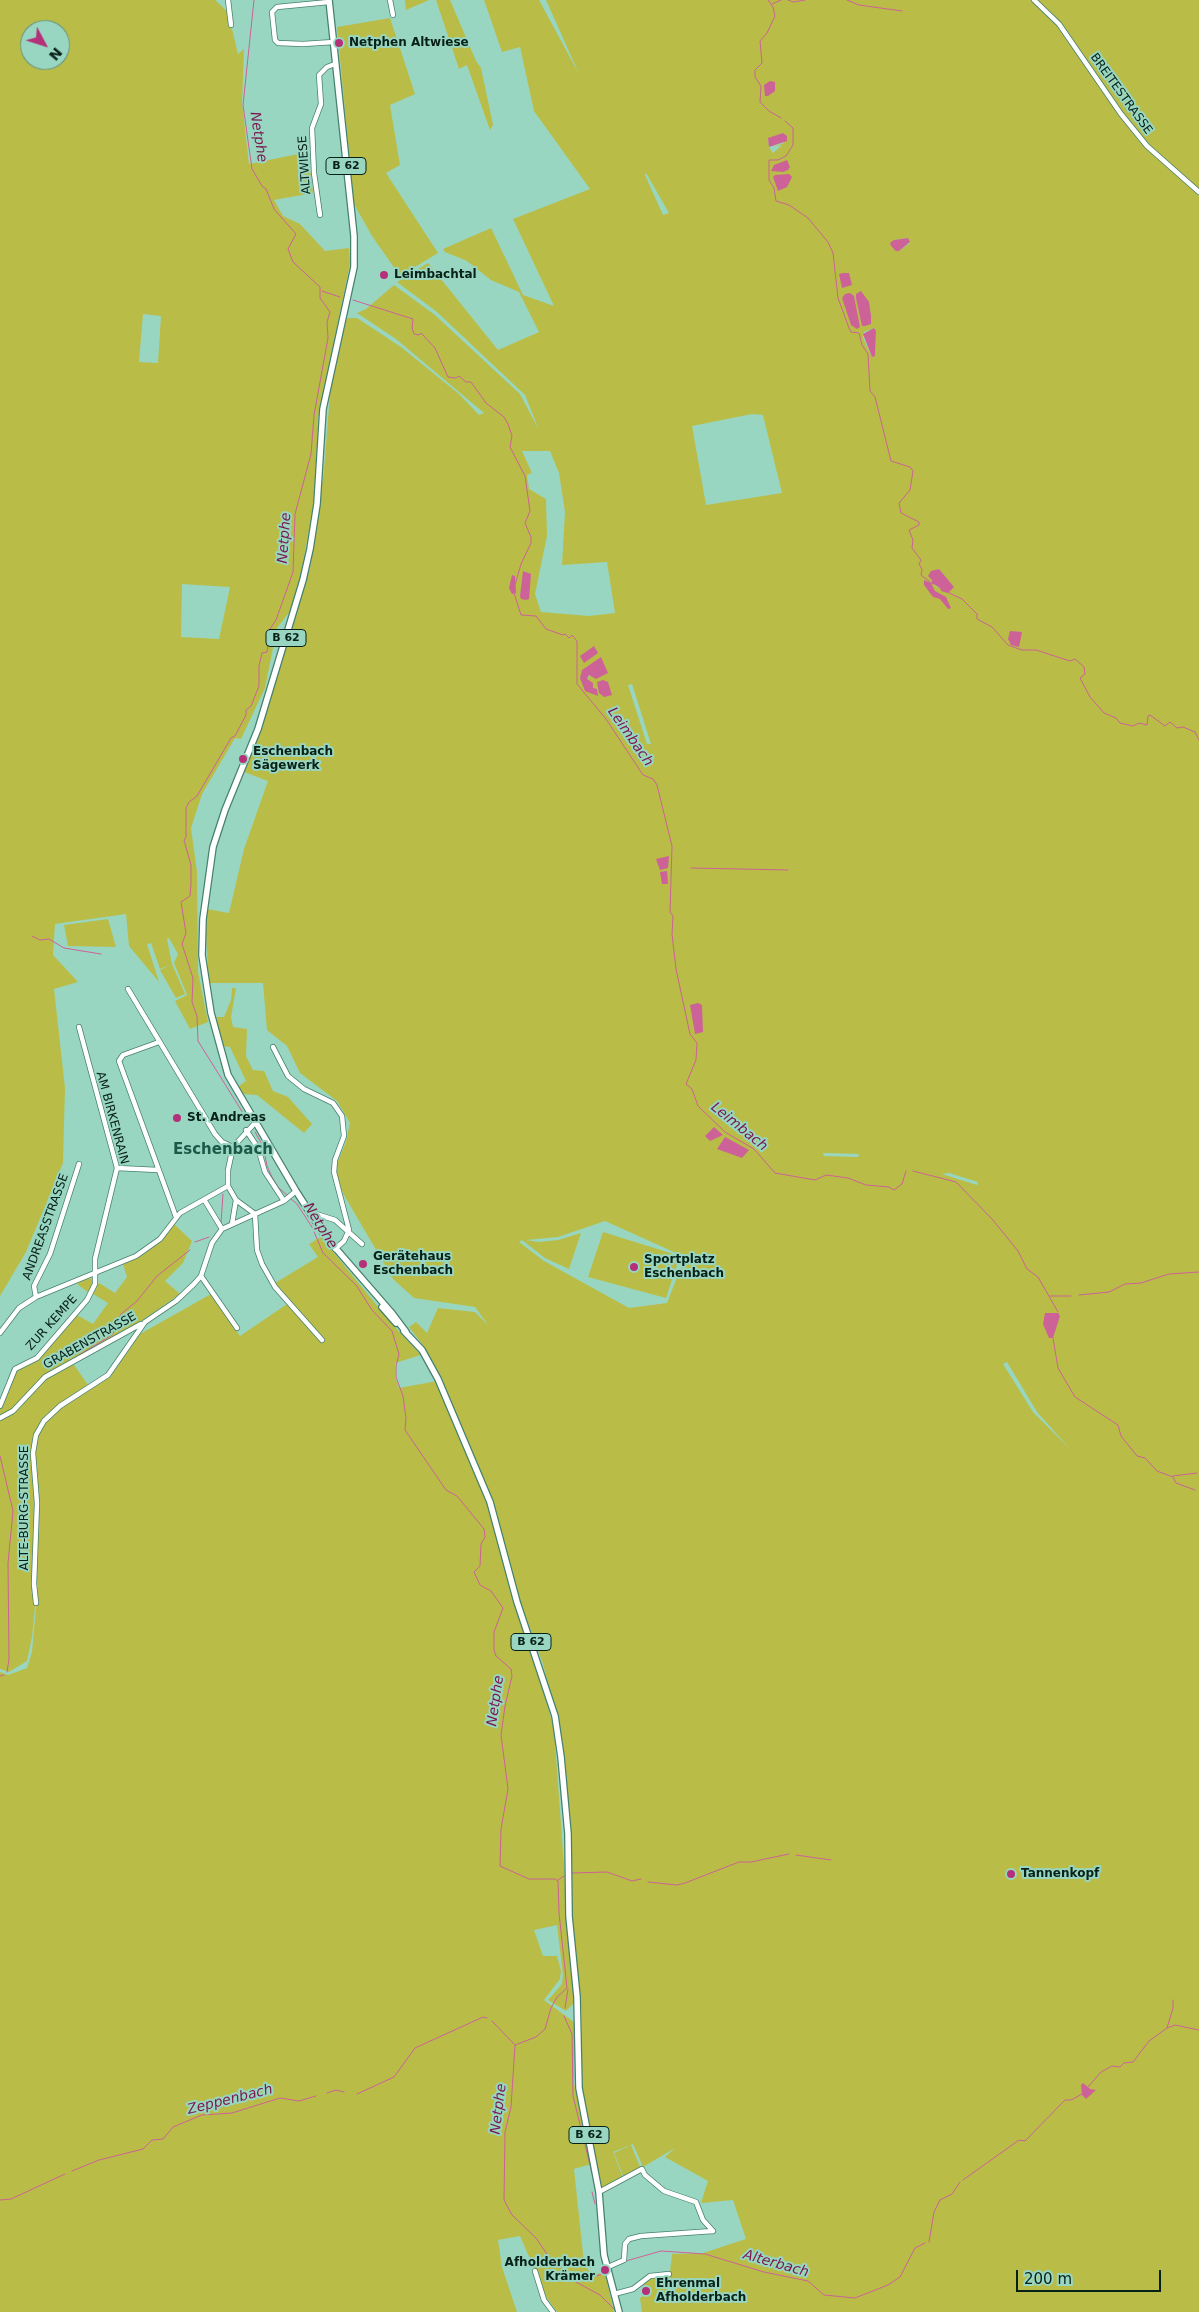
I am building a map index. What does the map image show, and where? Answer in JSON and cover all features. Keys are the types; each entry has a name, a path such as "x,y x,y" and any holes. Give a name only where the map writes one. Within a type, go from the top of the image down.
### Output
{"main road":[{"name":"B 62","path":"329,1 354,236 354,267 323,409 314,530 303,580 258,729 217,833 203,919 204,975 220,1052 228,1075 294,1192 335,1249 372,1291 387,1313 422,1350 438,1379 490,1502 517,1602 554,1716 561,1757 568,1834 569,1916 574,1975 579,2088 600,2192 602,2236 618,2310"}],"street":[{"path":"228,0 231,25"},
{"path":"390,0 393,15"},
{"name":"BREITESTRASSE","path":"1034,0 1069,37 1116,106 1142,140 1161,160 1199,192"},
{"path":"329,1 277,7 272,12 275,40 278,43 334,42"},
{"name":"ALTWIESE","path":"320,216 314,174 312,128 321,104 320,75 327,67 335,64"},
{"path":"128,990 215,1134 222,1142 233,1147"},
{"name":"AM BIRKENRAIN","path":"78,1027 117,1168 95,1259 95,1272"},
{"path":"159,1042 123,1055 119,1061 176,1217"},
{"path":"273,1047 288,1076 304,1089 333,1103 342,1116 344,1136 334,1160 334,1172 349,1230 344,1241 335,1249"},
{"path":"255,1123 246,1130 233,1147 229,1162 228,1186 236,1200 255,1214"},
{"path":"246,1130 258,1148 265,1172 285,1200"},
{"name":"ANDREASSTRASSE","path":"36,1297 34,1286 50,1254 78,1164"},
{"path":"117,1168 158,1170"},
{"path":"0,1333 19,1308 36,1297 136,1256 160,1239 176,1217 184,1210 205,1201 228,1186"},
{"path":"205,1201 222,1229 285,1200 294,1192"},
{"path":"232,1224 236,1200"},
{"path":"310,1212 332,1218 349,1230 362,1244"},
{"path":"255,1214 257,1250 263,1267 275,1287 322,1340"},
{"name":"ALTE-BURG-STRASSE","path":"36,1603 34,1584 37,1503 33,1460 36,1435 50,1413 108,1375 145,1322 176,1301 201,1276 212,1242 222,1229"},
{"name":"ZUR KEMPE","path":"0,1406 15,1369 37,1358 87,1300 95,1284 95,1272"},
{"path":"201,1276 237,1328"},
{"name":"GRABENSTRASSE","path":"0,1418 13,1411 45,1377 145,1322"},
{"path":"600,2192 642,2169 645,2175 664,2191 696,2202 703,2220 713,2231 641,2236 629,2239 625,2244 624,2260 608,2266"},
{"path":"535,2271 542,2295 553,2312"},
{"path":"614,2294 632,2289 650,2276 669,2274"}],"shaded area":[{"path":"0,0 215,0 228,12 238,54 244,49 242,103 249,164 308,152 313,193 274,200 283,216 300,224 325,251 349,248 350,264 318,418 315,497 301,573 291,610 277,628 265,688 241,739 235,738 202,794 191,828 197,872 198,972 208,1022 190,1029 175,1001 187,995 174,963 178,954 169,938 167,939 172,964 185,994 176,998 160,970 170,965 160,969 151,943 147,944 159,982 129,946 126,914 55,924 53,955 78,982 54,989 65,1088 63,1163 26,1252 0,1296","holes":["143,314 161,316 158,363 139,362","182,584 230,587 219,639 181,637"]},
{"path":"405,0 429,0 406,10"},
{"path":"436,0 450,0 476,61 481,68 493,125 490,130 467,65 459,69"},
{"path":"484,0 539,0 579,74 546,0 1199,0 1199,2312 642,2312 640,2298 645,2295 644,2284 651,2279 670,2272 672,2254 703,2253 746,2239 733,2200 701,2203 708,2181 665,2157 675,2148 643,2167 633,2144 613,2152 623,2178 602,2189 582,2092 580,2069 582,2014 571,1905 570,1834 562,1741 543,1664 516,1590 512,1594 536,1666 554,1729 574,2003 566,2011 548,2000 562,1984 563,1975 557,1925 534,1930 543,1956 557,1956 561,1971 560,1979 544,2000 574,2022 574,2083 591,2164 574,2169 584,2263 591,2274 605,2273 614,2312 557,2312 547,2298 520,2236 498,2240 502,2267 517,2312 0,2312 0,1672 8,1675 27,1668 32,1652 38,1585 33,1584 35,1607 27,1661 9,1672 0,1669 0,1421 18,1410 48,1377 72,1362 91,1389 110,1377 140,1334 211,1294 240,1336 290,1302 275,1283 318,1257 309,1244 321,1237 392,1324 421,1355 395,1363 395,1377 399,1388 443,1380 425,1348 409,1327 416,1322 427,1333 438,1308 475,1312 488,1325 475,1307 414,1298 393,1279 344,1195 335,1175 336,1166 346,1142 350,1123 337,1101 300,1073 287,1046 267,1030 263,983 209,983 205,918 207,909 229,913 244,849 268,781 244,772 263,720 310,568 324,470 331,381 347,318 357,318 401,347 459,394 479,415 484,413 396,339 357,313 366,309 394,285 435,315 520,394 539,430 525,395 437,312 397,282 428,263 498,350 539,332 519,292 491,280 467,261 445,252 443,249 491,228 523,295 554,306 513,219 590,189 534,111 520,47 502,52","holes":["783,133 784,143 772,147 782,145 773,153 769,147 768,139","646,173 669,213 663,215 645,175","908,238 910,243 899,251 894,240","874,328 876,331 875,356 872,357 863,338 864,332","752,414 763,415 782,493 706,505 692,426","522,451 550,451 559,473 565,512 562,565 607,562 615,613 589,616 541,612 535,594 547,536 546,499 529,489 527,475 532,473","939,569 953,587 941,588 935,586 933,572","524,571 531,575 528,590 520,596","601,658 587,680 593,688 580,678","632,684 651,744 647,744 628,685","823,1153 859,1154 858,1157 824,1156","949,1173 978,1182 977,1185 942,1174","605,1221 685,1257 667,1303 629,1308 544,1261 519,1242 522,1240 545,1258 569,1269 581,1233 558,1240 539,1242 526,1240 558,1237","1007,1362 1037,1412 1070,1449 1033,1412 1003,1364"]},
{"path":"390,18 415,94 390,105 400,165 386,173 438,253 400,276 372,236 354,204 337,27"},
{"path":"770,81 775,82 775,91 765,96 764,85"},
{"path":"783,133 787,136 787,141 769,147 768,138"},
{"path":"787,160 790,167 788,170 783,172 771,171 774,165"},
{"path":"789,174 792,177 787,187 778,191 773,177 775,175"},
{"path":"908,238 910,242 899,251 896,251 891,246 890,243 894,240"},
{"path":"849,273 852,285 842,288 839,274"},
{"path":"861,291 869,302 871,316 871,324 865,326 862,326 856,298 856,294"},
{"path":"850,293 854,296 860,327 857,329 851,325 842,298 845,294"},
{"path":"874,328 876,331 875,356 872,357 863,334"},
{"path":"939,569 954,587 948,593 941,591 940,588 932,583 928,576 931,571"},
{"path":"523,571 531,574 529,599 526,600 521,599 520,596"},
{"path":"512,575 515,576 516,593 512,594 509,588"},
{"path":"924,580 931,583 935,591 946,597 951,608 948,609 940,599 933,597 924,585"},
{"path":"1010,631 1022,632 1019,647 1011,645 1008,639"},
{"path":"594,646 598,653 584,663 580,656"},
{"path":"601,657 608,673 596,679 589,675 587,679 593,683 593,688 597,689 598,696 585,691 580,678 582,670"},
{"path":"603,680 608,682 612,695 604,697 599,693 597,682"},
{"path":"669,856 668,868 660,870 656,859"},
{"path":"667,871 668,884 662,884 660,872"},
{"path":"108,919 116,947 68,946 64,925"},
{"path":"232,988 236,988 231,1017 233,1027 247,1029 246,1056 253,1070 264,1071 273,1091 288,1097 312,1124 304,1133 257,1095 242,1094 239,1086 246,1081 230,1047 222,1046 216,1017 224,1017 231,1000"},
{"path":"698,1003 702,1005 703,1032 695,1034 690,1005"},
{"path":"714,1127 723,1135 710,1141 705,1136"},
{"path":"725,1137 749,1150 742,1158 717,1149"},
{"path":"174,1224 192,1241 183,1263 165,1281 180,1294 143,1320 45,1375 12,1411 0,1416 0,1409 16,1370 39,1359 77,1315 93,1324 108,1303 93,1294 99,1283 115,1293 127,1277 123,1264 137,1257"},
{"name":"Sportplatz Eschenbach","path":"603,1232 680,1256 666,1298 588,1277"},
{"path":"88,1278 92,1279 94,1284 89,1293 77,1284"},
{"path":"1045,1313 1058,1313 1060,1316 1053,1338 1049,1338 1043,1324"},
{"path":"1083,2083 1090,2089 1096,2090 1086,2099 1082,2095 1081,2085"},
{"path":"631,2145 641,2169 624,2178 614,2153"}],"waterway":[{"name":"Netphe","path":"248,1121 198,1041 197,1016 192,1002 193,978 182,944 186,933 181,902 190,896 191,884 191,865 184,840 186,837 186,808 189,802 197,796 231,738 235,736 246,715 246,710 251,706 259,686 259,666 262,653 267,652 270,629 276,620 293,572 295,514 311,454 314,415 328,338 327,322 330,312 320,298 320,287 293,262 288,249 296,234 274,209 266,189 262,186 252,169 243,105 254,0"},
{"path":"768,0 773,7 775,16 767,33 760,41 762,63 755,70 755,77 761,86 760,102 769,111 781,118"},
{"path":"772,4 781,0"},
{"path":"788,0 793,2 805,0"},
{"path":"847,0 859,5 902,11"},
{"path":"785,121 793,128 793,145 786,156 778,160 769,160 769,180 774,188 776,201 789,205 808,218 828,242 833,253 838,298 851,332 859,333 862,345 868,354 870,391 875,397 891,461 910,467 913,471 910,490 899,503 901,513 919,522 919,525 909,530 913,540 912,548 921,560 919,564 922,569 921,575 933,584"},
{"name":"Leimbach","path":"322,291 340,297"},
{"name":"Leimbach","path":"353,300 413,319 412,328 414,334 419,335 421,333 435,348 448,377 456,378 459,376 466,382 471,382 486,403 504,417 508,424 512,436 510,447 525,476 530,511 525,523 531,537 531,543 521,564 515,585"},
{"path":"947,592 962,599 977,614 977,619 992,627 1008,645 1022,650 1036,650 1070,661 1075,659 1084,667 1085,674 1080,678 1090,697 1104,713 1116,718 1120,723 1133,726 1139,723 1147,725 1148,716 1150,715 1165,726 1170,722 1177,728 1183,727 1195,732 1199,740"},
{"name":"Leimbach","path":"514,593 521,615 536,616 546,629 565,634 569,638 572,635 577,641 577,684 606,719 643,775 653,779 657,785 672,846 670,912 673,916 672,934 676,969 690,1034 697,1043 696,1060 686,1084 692,1089 698,1106 725,1132 754,1149 775,1173 815,1180 826,1175 848,1178 866,1185 889,1187 894,1190 902,1184 906,1171"},
{"path":"691,868 788,870"},
{"path":"32,936 40,940 49,939 64,948 101,954"},
{"name":"Netphe","path":"255,1132 263,1146 267,1166 272,1177 278,1187 288,1196"},
{"name":"Leimbach","path":"913,1171 956,1182 992,1219 1018,1251 1027,1269 1038,1277 1058,1312"},
{"path":"221,1223 223,1194"},
{"name":"Netphe","path":"291,1199 297,1204 312,1227 323,1253 356,1285 372,1310 392,1331 399,1354 396,1377 403,1396 406,1418 405,1430 446,1490 457,1496 484,1529 485,1537 481,1544 480,1566 474,1572 480,1585 491,1591 503,1608 494,1632 494,1650 496,1656 511,1669 512,1676 501,1735 508,1789 501,1829 500,1866 529,1879 555,1879 558,1881 559,1913 567,1988 557,1997 551,2008 545,2029 536,2037 515,2045 511,2107 505,2132 504,2200 512,2215 536,2238 549,2257 576,2282 600,2295 616,2311"},
{"path":"195,1242 209,1237"},
{"path":"61,1366 112,1335 121,1314 137,1301 157,1276 190,1250"},
{"path":"1079,1295 1109,1292 1125,1284 1141,1283 1169,1274 1199,1272"},
{"path":"1050,1296 1071,1296"},
{"name":"Leimbach","path":"1053,1338 1058,1368 1075,1397 1118,1425 1121,1436 1137,1456 1145,1458 1157,1471 1173,1477 1176,1483 1195,1490"},
{"path":"0,1456 13,1511 8,1563 9,1659 7,1672"},
{"path":"1173,1476 1197,1473"},
{"path":"0,1676 4,1675"},
{"path":"648,1882 677,1885 739,1862 751,1862 789,1854"},
{"path":"796,1855 831,1860"},
{"path":"572,1873 607,1872 632,1881 641,1879"},
{"path":"558,1880 564,1876"},
{"path":"565,2008 568,1989"},
{"path":"1167,2028 1173,2008 1173,2000"},
{"path":"564,2016 572,2034 573,2096 592,2173"},
{"name":"Zeppenbach","path":"357,2094 394,2077 415,2048 483,2017 487,2018"},
{"name":"Zeppenbach","path":"492,2021 515,2045"},
{"name":"Alterbach","path":"1088,2087 1101,2072 1112,2066 1120,2067 1124,2063 1133,2062 1149,2041 1167,2028 1175,2025 1199,2030"},
{"name":"Zeppenbach","path":"327,2093 336,2090 344,2092"},
{"name":"Alterbach","path":"963,2180 1019,2140 1025,2141 1065,2100 1071,2100 1082,2094"},
{"name":"Zeppenbach","path":"72,2171 99,2160 143,2149 152,2140 163,2139 173,2127 202,2115 232,2113 280,2098 299,2101 316,2096"},
{"name":"Zeppenbach","path":"0,2200 11,2199 65,2174"},
{"name":"Alterbach","path":"929,2242 934,2212 940,2200 952,2194 960,2182"},
{"path":"592,2192 595,2204"},
{"name":"Alterbach","path":"626,2261 661,2251 705,2254 764,2272 808,2281 824,2295 855,2298 888,2285 900,2277 915,2248 925,2243"},
{"name":"Alterbach","path":"576,2282 603,2274"}],"place":[{"name":"Netphen Altwiese","path":"339,43"},
{"name":"Leimbachtal","path":"384,275"},
{"name":"Eschenbach Sägewerk","path":"243,759"},
{"name":"St. Andreas","path":"177,1118"},
{"name":"Gerätehaus Eschenbach","path":"363,1264"},
{"name":"Sportplatz Eschenbach","path":"634,1267"},
{"name":"Tannenkopf","path":"1011,1874"},
{"name":"Afholderbach Krämer","path":"605,2270"},
{"name":"Ehrenmal Afholderbach","path":"646,2291"}],"district":[{"name":"Eschenbach","path":"223,1150"}]}
